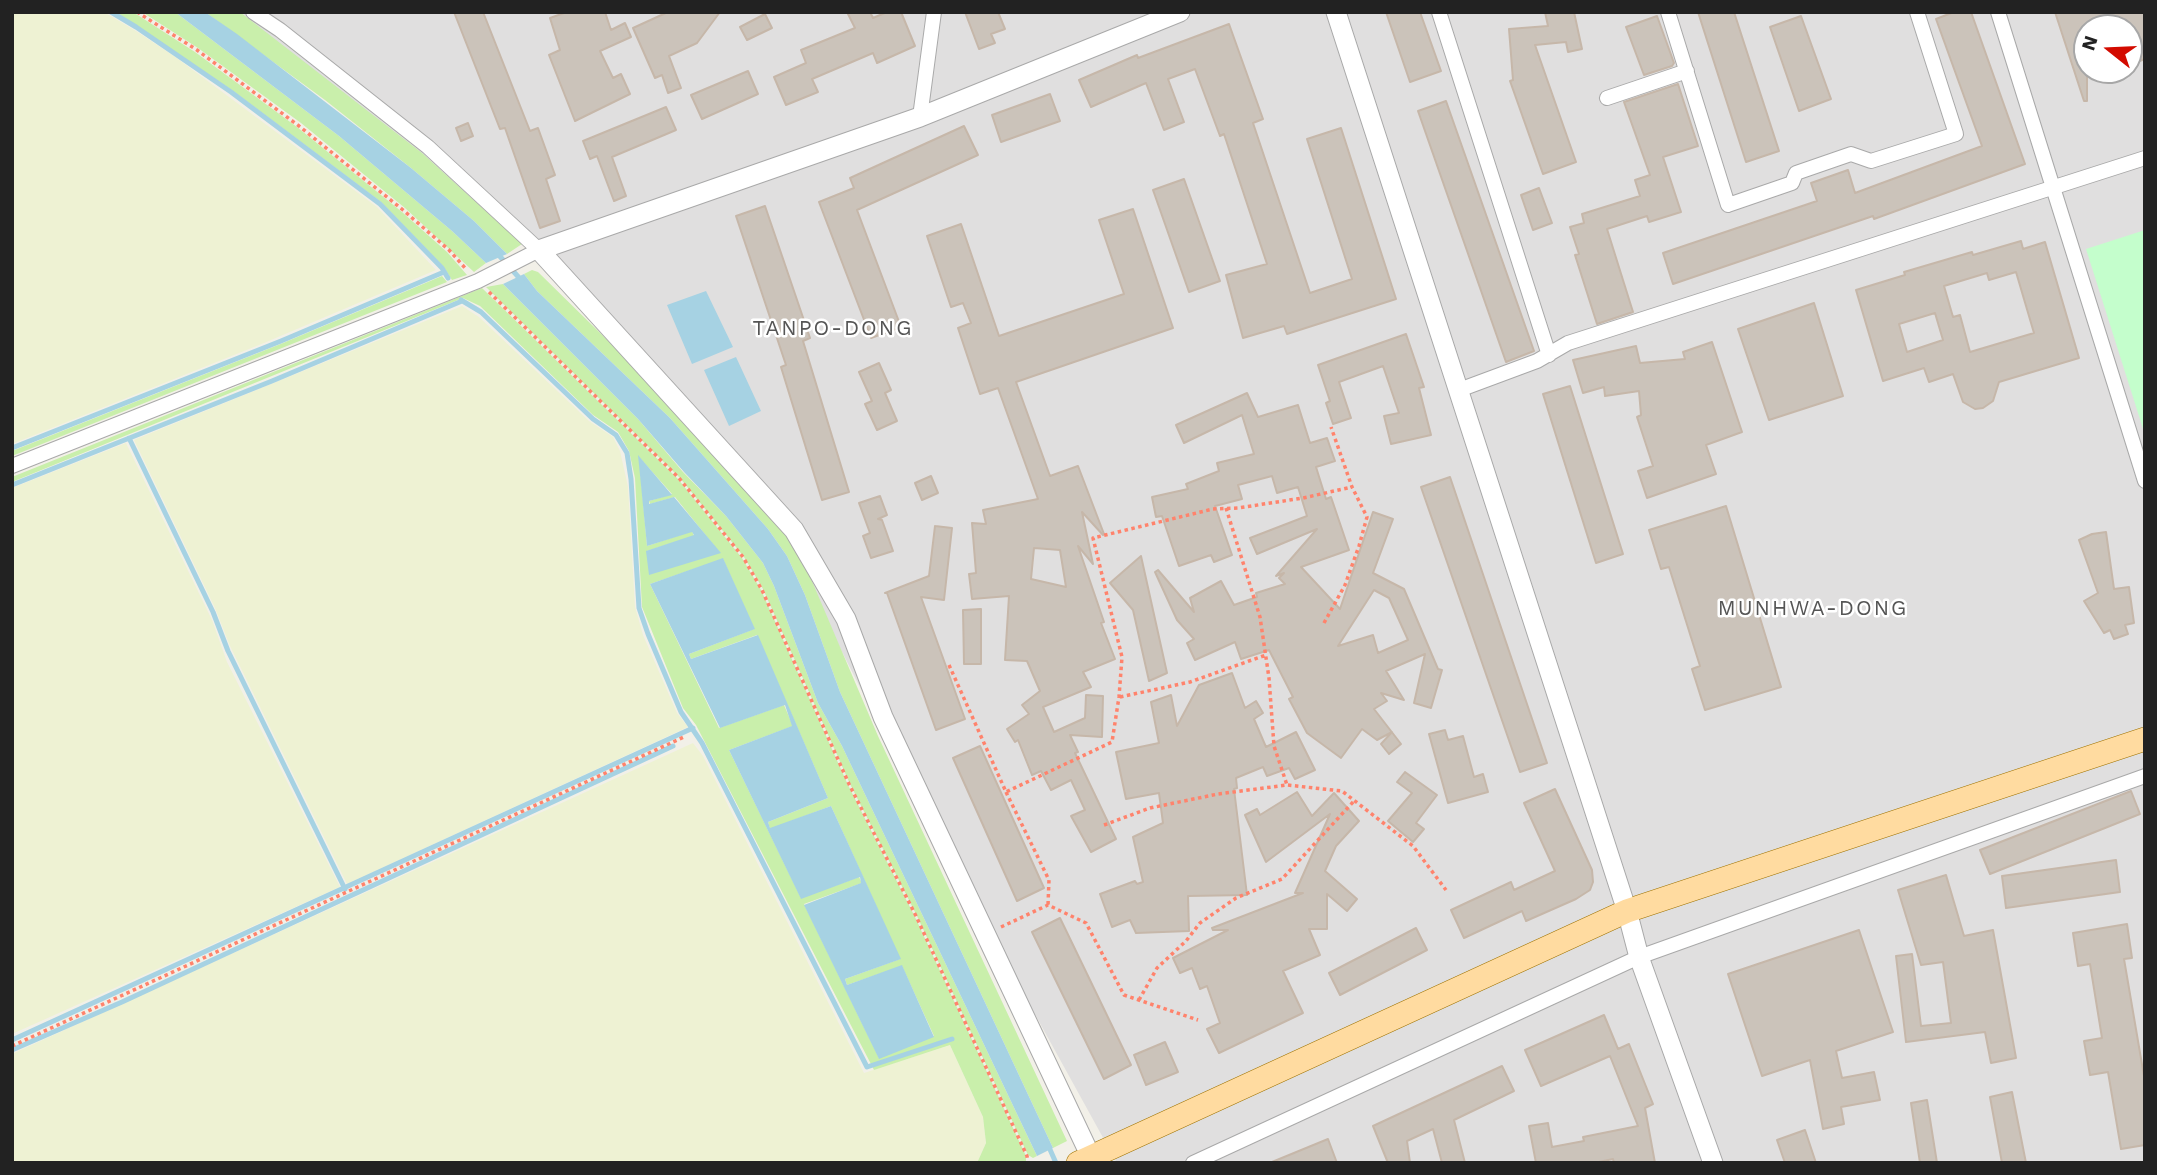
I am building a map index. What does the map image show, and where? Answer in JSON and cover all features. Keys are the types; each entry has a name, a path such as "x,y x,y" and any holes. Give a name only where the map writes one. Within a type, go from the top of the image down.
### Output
{"main road":[{"path":"1088,1161 1627,911 2145,739"}],"street":[{"path":"253,12 280,30 428,147 539,250 794,530 846,619 883,717 1088,1161"},
{"path":"920,117 934,12"},
{"path":"12,466 478,281 539,250 920,117 1180,12"},
{"path":"1336,12 1627,911 1639,957 1713,1163"},
{"path":"1439,12 1549,355"},
{"path":"1668,12 1728,205 1792,183 1796,173 1851,154 1871,161 1956,134 1917,12"},
{"path":"1998,12 2145,481"},
{"path":"1607,97 1687,71"},
{"path":"1459,390 1537,361 1568,344 2145,158"},
{"path":"1193,1163 1639,957 2145,776"}],"path":[{"path":"137,12 197,50 299,126 449,250 679,478 743,557 762,590 849,784 922,929 1028,1163"},
{"path":"1324,623 1345,585 1367,516 1352,487 1331,427"},
{"path":"1006,792 1112,742 1122,657 1093,538 1213,509 1303,498 1352,487"},
{"path":"1226,508 1260,617 1274,746 1287,785"},
{"path":"1119,697 1191,682 1266,655"},
{"path":"949,665 1049,880 1048,905"},
{"path":"12,1046 686,736"},
{"path":"1104,825 1150,808 1218,794 1287,785 1342,791 1413,846 1446,890"},
{"path":"1139,1000 1157,968 1186,941 1200,923 1236,898 1282,879 1354,801"},
{"path":"985,934 1048,905"},
{"path":"1048,905 1086,923 1124,995 1198,1020"}],"shaded area":[{"path":"240,12 2145,12 2145,1163 1117,1163 918,802 758,486 509,231"}],"green space":[{"path":"12,12 104,12 136,31 174,56 377,207 436,270 264,343 12,444"},
{"path":"116,12 133,12 195,52 297,127 402,212 447,252 467,275 452,280 443,266 381,202 233,91"},
{"path":"142,12 175,12 339,136 486,263 474,272 405,208 301,123 198,48"},
{"path":"205,12 240,12 422,153 522,244 507,254 474,221 411,168 325,100"},
{"path":"2145,230 2145,435 2086,249"},
{"path":"532,270 538,272 646,378 797,546 878,736 1067,1141 1053,1148 840,692 805,595 787,556 768,529 670,418 537,291 524,274"},
{"path":"442,276 447,282 12,456 12,451 283,343"},
{"path":"503,284 638,419 683,472 726,516 763,563 818,703 842,746 1037,1156 1033,1158 1028,1155 917,916 850,784 763,589 744,557 680,478 486,287"},
{"path":"482,288 678,479 742,558 761,590 848,785 915,917 1026,1156 1026,1163 977,1163 986,1143 983,1117 950,1045 874,1070 696,725 683,708 642,607 635,478 629,451 618,432 593,415 480,306 463,298 12,482 12,477","holes":["639,457 672,494 649,501 650,504 675,497 720,553 647,551 694,536 692,531 647,546","723,559 754,629 689,654 691,659 757,635 828,798 768,822 770,829 831,806 900,959 845,979 847,985 902,966 934,1036 879,1058 804,904 862,883 859,877 801,898 729,750 793,726 784,705 719,728 650,584"]},
{"path":"462,306 479,317 589,421 613,437 620,451 628,487 635,607 643,635 677,713 688,727 347,884 230,646 215,608 134,440"},
{"path":"126,443 212,620 227,662 340,887 12,1034 12,488"},
{"path":"693,743 703,756 864,1073 950,1045 983,1117 986,1143 977,1163 12,1163 12,1054"}],"water":[{"path":"175,12 205,12 237,34 411,168 474,221 507,254 486,263 339,136"},
{"path":"524,274 537,291 670,418 768,529 787,556 805,595 840,692 1053,1148 1037,1156 842,746 818,703 763,563 726,516 638,419 503,284"},
{"path":"706,291 733,347 692,364 667,305"},
{"path":"736,357 761,411 729,426 704,370"},
{"path":"638,455 672,495 649,501 649,504 674,497 721,553 649,575 646,551 694,535 692,532 647,546"},
{"path":"723,558 755,629 689,654 691,659 758,635 828,798 768,822 770,828 831,806 901,959 845,979 847,985 902,965 934,1037 879,1059 804,905 861,883 860,877 801,899 729,750 792,726 785,705 720,728 650,584"}],"building":[{"path":"454,12 483,12 530,131 538,128 555,175 546,179 560,221 540,228 505,128 500,129"},
{"path":"567,12 605,12 611,30 625,23 631,37 600,51 613,78 621,74 630,94 575,121 549,55 560,50 550,18"},
{"path":"668,12 720,12 697,43 669,56 681,88 668,93 662,75 655,78 633,28"},
{"path":"847,12 870,12 873,18 887,12 901,12 915,46 877,63 873,53 812,79 818,92 786,105 774,77 806,63 801,50 855,28"},
{"path":"965,12 998,12 1005,29 991,34 995,43 979,49"},
{"path":"1386,12 1420,12 1441,71 1410,82"},
{"path":"1545,12 1574,12 1582,49 1568,52 1566,42 1535,45 1576,162 1543,174 1510,81 1513,80 1509,29 1548,26"},
{"path":"1698,12 1734,12 1779,151 1746,162"},
{"path":"1954,12 1971,12 2025,164 1874,219 1873,216 1673,284 1663,253 1817,201 1811,183 1848,170 1855,193 1982,146 1936,19"},
{"path":"2055,12 2145,12 2143,60 2143,14 2073,14 2073,67"},
{"path":"765,14 772,28 747,40 740,27"},
{"path":"1657,16 1674,63 1644,75 1626,27"},
{"path":"1801,16 1831,99 1799,111 1770,27"},
{"path":"1229,24 1263,119 1253,123 1310,293 1352,279 1307,139 1341,128 1396,299 1287,334 1284,326 1243,338 1226,275 1267,264 1224,134 1220,136 1195,69 1168,79 1184,122 1164,130 1146,83 1091,107 1079,80 1137,55 1138,58"},
{"path":"748,71 758,94 702,119 691,95"},
{"path":"1678,84 1698,146 1663,157 1681,212 1649,222 1647,216 1607,229 1633,312 1597,324 1575,255 1579,254 1570,227 1584,223 1582,214 1640,196 1635,180 1650,175 1624,102"},
{"path":"2078,84 2087,84 2087,101 2084,101"},
{"path":"1050,94 1060,121 1001,142 992,115"},
{"path":"1446,101 1534,351 1506,362 1418,111"},
{"path":"666,107 676,130 612,157 626,196 614,201 597,156 590,159 583,141"},
{"path":"468,123 473,136 461,141 456,128"},
{"path":"964,126 978,155 857,210 901,327 871,338 819,202 854,188 850,178"},
{"path":"1184,179 1220,281 1189,292 1153,190"},
{"path":"1539,188 1552,223 1533,230 1521,195"},
{"path":"765,206 810,338 803,341 849,492 822,500 781,367 786,365 736,216"},
{"path":"1133,209 1173,328 1016,382 1050,476 1078,466 1104,534 1082,512 1093,564 1078,546 1104,622 1101,623 1115,659 1083,672 1091,687 1043,707 1054,732 1085,718 1086,695 1103,696 1102,737 1070,735 1078,752 1075,753 1116,839 1091,852 1071,816 1085,810 1071,780 1051,790 1041,771 1032,775 1018,740 1015,742 1007,729 1029,714 1022,705 1040,691 1027,661 1005,660 1009,596 972,599 969,574 976,573 972,523 986,524 983,510 1038,499 998,388 980,394 958,328 971,323 963,303 951,307 927,236 961,224 999,336 1124,294 1099,220","holes":["1034,548 1060,550 1066,587 1031,579"]},
{"path":"2021,241 2023,249 2045,242 2079,358 1999,382 1993,401 1983,408 1975,409 1963,402 1953,374 1929,382 1924,368 1883,381 1856,290 1905,275 1904,272 1972,252 1973,255","holes":["2016,272 2034,333 1970,352 1960,315 1953,317 1944,286 1987,273 1989,280","1935,313 1943,340 1907,352 1899,324"]},
{"path":"1814,303 1843,396 1769,420 1738,329"},
{"path":"1406,334 1424,387 1419,388 1431,435 1391,444 1384,416 1399,413 1383,366 1339,382 1351,418 1333,424 1326,403 1330,401 1318,365"},
{"path":"1712,342 1742,432 1706,445 1716,474 1647,498 1638,471 1653,466 1637,417 1641,415 1639,391 1605,396 1604,387 1583,393 1573,360 1636,346 1640,363 1685,359 1683,352"},
{"path":"879,363 891,390 885,393 897,421 877,430 865,404 872,401 859,372"},
{"path":"1570,386 1623,554 1596,563 1543,394"},
{"path":"1247,393 1258,417 1298,405 1310,443 1327,438 1335,461 1316,467 1326,499 1331,497 1349,550 1301,567 1340,609 1373,512 1393,519 1373,573 1404,589 1438,669 1442,670 1431,708 1414,703 1425,654 1386,671 1404,700 1381,693 1387,701 1374,709 1392,732 1377,740 1362,729 1341,758 1307,733 1289,699 1293,697 1269,650 1241,659 1235,642 1195,660 1187,643 1194,639 1177,620 1155,572 1158,570 1194,612 1190,598 1221,581 1234,605 1257,597 1256,593 1285,584 1279,578 1284,573 1276,576 1317,529 1257,554 1250,538 1307,516 1298,487 1277,493 1272,476 1238,485 1242,499 1215,506 1232,555 1214,562 1211,555 1179,566 1162,516 1156,517 1152,497 1188,489 1186,484 1219,471 1217,463 1254,454 1242,415 1184,443 1176,425","holes":["1374,590 1389,598 1408,640 1378,653 1373,635 1338,646"]},
{"path":"931,476 938,493 922,500 915,483"},
{"path":"1450,477 1547,763 1520,772 1421,487"},
{"path":"880,496 887,515 878,519 882,520 893,551 871,558 863,536 870,533 859,503"},
{"path":"1726,506 1781,687 1705,710 1692,669 1700,666 1669,567 1661,569 1649,530"},
{"path":"935,526 952,528 944,600 921,597 965,719 936,730 885,593 929,576"},
{"path":"2106,532 2114,589 2129,587 2134,623 2125,625 2128,634 2114,639 2110,630 2104,633 2084,601 2098,593 2079,540"},
{"path":"1141,556 1167,673 1149,681 1133,610 1110,583"},
{"path":"981,609 981,664 964,664 963,610"},
{"path":"1232,673 1245,708 1256,701 1263,713 1254,719 1266,747 1296,732 1315,770 1295,779 1289,768 1267,776 1263,767 1236,778 1237,788 1234,789 1247,895 1188,896 1189,931 1136,933 1130,920 1112,927 1100,894 1135,881 1137,884 1143,882 1133,837 1163,823 1159,793 1126,799 1116,752 1159,743 1151,702 1171,695 1177,726 1199,685"},
{"path":"1445,730 1448,740 1463,736 1474,777 1483,774 1488,792 1448,803 1429,734"},
{"path":"1392,732 1401,744 1389,754 1381,744"},
{"path":"980,746 1044,888 1017,901 953,758"},
{"path":"1405,772 1437,795 1416,823 1424,829 1413,842 1388,821 1412,793 1397,782"},
{"path":"1555,789 1592,870 1593,882 1590,890 1526,921 1522,911 1464,938 1451,910 1511,882 1514,890 1555,871 1524,803"},
{"path":"2131,791 2140,814 1990,874 1980,850"},
{"path":"1297,792 1312,816 1334,793 1359,821 1336,846 1325,871 1357,899 1347,911 1327,894 1327,929 1309,929 1320,955 1283,971 1303,1013 1219,1053 1207,1029 1220,1023 1207,986 1200,989 1192,968 1180,973 1173,958 1228,930 1212,928 1303,893 1295,893 1330,814 1266,862 1245,815 1257,809 1260,815"},
{"path":"2116,860 2120,892 2006,908 2002,876"},
{"path":"1946,875 1964,936 1993,930 2016,1058 1991,1063 1985,1032 1906,1042 1896,956 1912,954 1921,1026 1951,1023 1943,962 1921,965 1898,890"},
{"path":"1060,918 1131,1065 1104,1079 1032,932"},
{"path":"2127,924 2132,958 2124,959 2145,1082 2145,1145 2121,1149 2108,1072 2090,1075 2084,1041 2102,1038 2090,964 2078,966 2073,933"},
{"path":"1416,928 1427,950 1340,995 1329,973"},
{"path":"1859,930 1893,1032 1836,1051 1842,1078 1874,1072 1880,1100 1841,1107 1844,1124 1823,1129 1810,1060 1762,1076 1728,974"},
{"path":"1604,1015 1618,1049 1629,1044 1653,1104 1645,1108 1655,1163 1614,1163 1613,1159 1594,1163 1536,1163 1529,1126 1548,1123 1552,1147 1584,1141 1583,1137 1638,1126 1610,1056 1541,1086 1525,1050"},
{"path":"1165,1042 1178,1072 1146,1085 1134,1055"},
{"path":"1502,1066 1514,1091 1454,1120 1465,1163 1442,1163 1433,1129 1407,1141 1410,1163 1388,1163 1373,1126"},
{"path":"2012,1092 2026,1163 2002,1163 1990,1097"},
{"path":"1927,1100 1937,1163 1920,1163 1911,1103"},
{"path":"1805,1130 1816,1163 1785,1163 1777,1140"},
{"path":"1328,1139 1337,1163 1272,1163 1272,1162"}],"waterway":[{"path":"111,12 231,92 380,204 442,268 448,278"},
{"path":"496,252 522,281"},
{"path":"12,448 281,341 444,272"},
{"path":"461,300 481,312 593,419 616,435 627,453 639,608 648,634 681,712 702,743 867,1067 952,1039"},
{"path":"12,485 272,381 462,301"},
{"path":"129,438 213,612 228,651 345,889"},
{"path":"12,1040 693,728"},
{"path":"12,1050 122,1002 673,746"},
{"path":"1048,1145 1056,1163"}],"district":[{"name":"TANPO-DONG","path":"833,329"},
{"name":"MUNHWA-DONG","path":"1813,609"}]}
